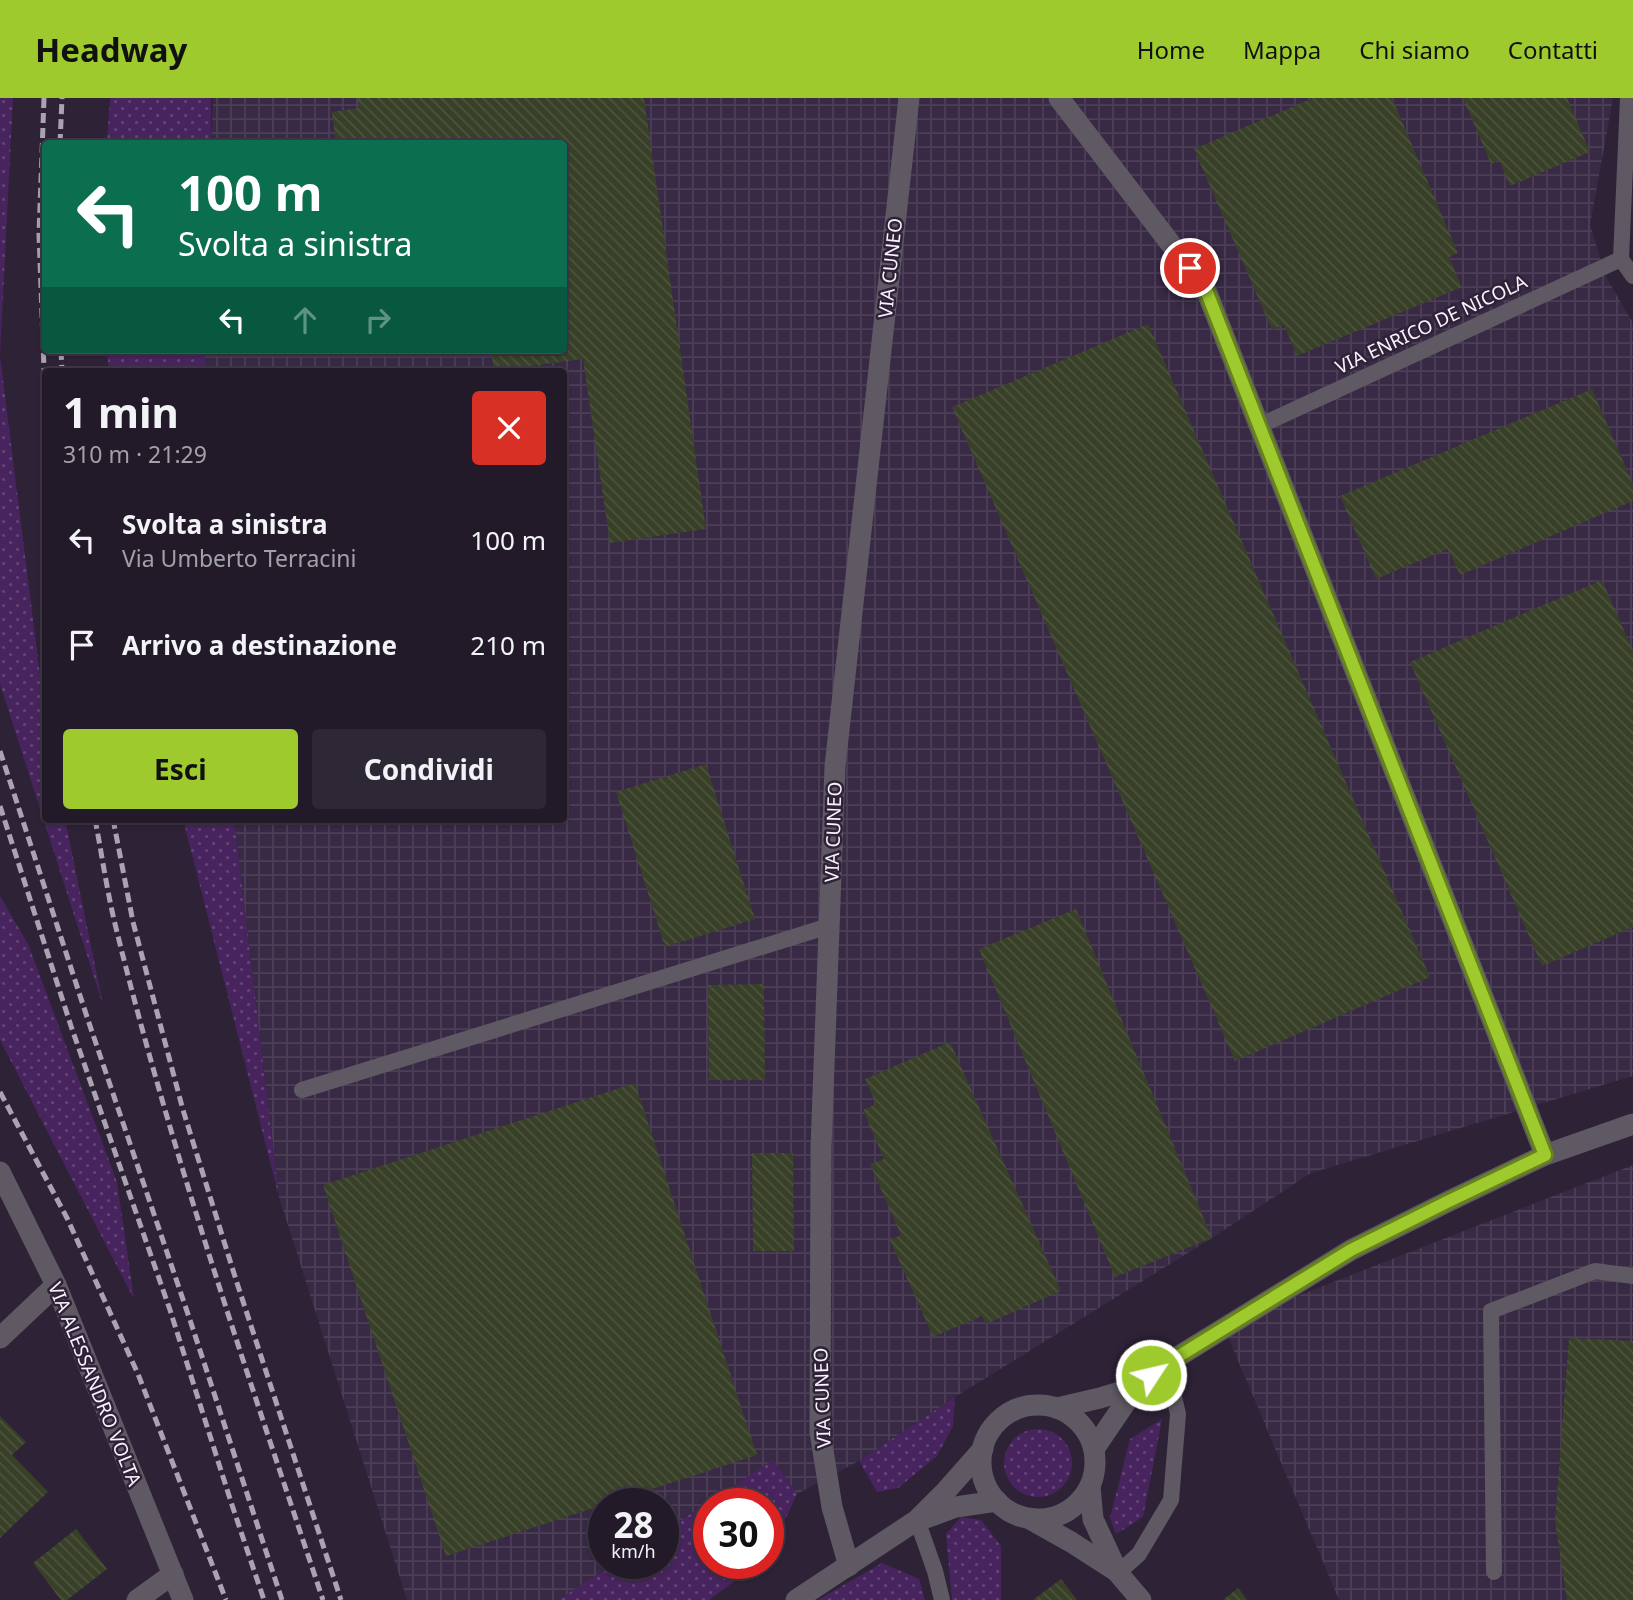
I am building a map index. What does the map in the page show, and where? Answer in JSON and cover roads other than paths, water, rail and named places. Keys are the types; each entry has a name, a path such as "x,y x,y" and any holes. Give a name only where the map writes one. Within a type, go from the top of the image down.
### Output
{"street":[{"name":"VIA CUNEO","path":"849,1566 832,1507 820,1432 821,1148 835,766 909,98"},
{"path":"1059,98 1206,290 1545,1155"},
{"path":"1094,1449 1136,1387 1166,1364 1351,1250 1545,1155 1633,1124"},
{"name":"VIA ALESSANDRO VOLTA","path":"0,1172 56,1285 183,1600"},
{"path":"0,1338 56,1285"},
{"path":"1057,1408 1136,1387"},
{"path":"796,1600 917,1521 983,1449 990,1432 1003,1417 1020,1408 1038,1405 1057,1408 1074,1417 1087,1431 1094,1449 1096,1468 1090,1486 1079,1502 1064,1513 1047,1518 1029,1518"},
{"path":"983,1449 982,1468 987,1486 997,1501 1011,1512 1029,1518 1072,1542 1118,1573"},
{"path":"1090,1486 1093,1519 1118,1573 1141,1600"},
{"path":"917,1521 956,1507 997,1501"},
{"path":"137,1600 173,1574"}],"lane":[{"path":"1628,98 1621,260 1633,276"},
{"name":"VIA ENRICO DE NICOLA","path":"1259,426 1621,260"},
{"path":"302,1090 829,926"},
{"path":"1494,1572 1492,1311 1595,1271 1633,1276"},
{"path":"1118,1573 1139,1554 1171,1500 1178,1414 1166,1364"},
{"path":"917,1521 942,1600"}],"railway":[{"path":"42,140 44,98"},
{"path":"60,140 62,98"},
{"path":"42,152 39,234 42,315"},
{"path":"43,354 44,368"},
{"path":"61,354 62,368"},
{"path":"0,751 282,1600"},
{"path":"0,806 71,1026 170,1310 264,1600"},
{"path":"96,823 116,928 162,1098 213,1266 323,1600"},
{"path":"114,823 133,922 183,1110 341,1600"},
{"path":"0,1092 67,1218 138,1374 226,1600"}]}
